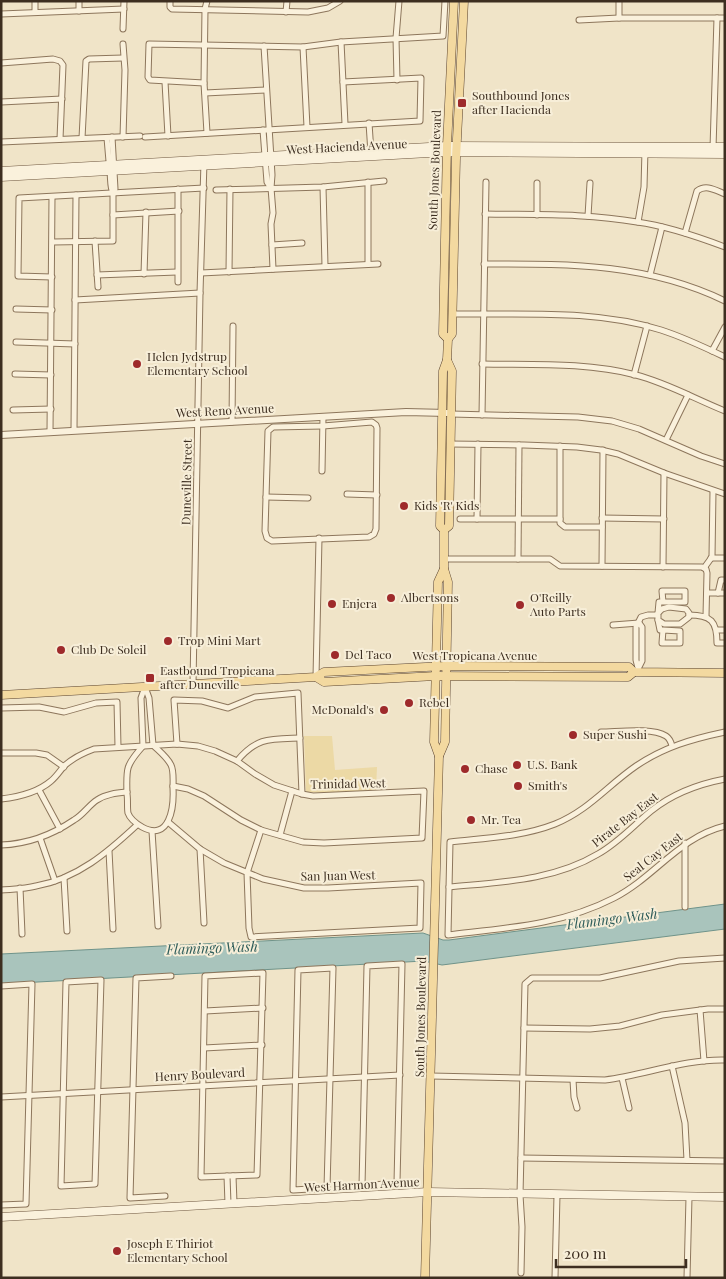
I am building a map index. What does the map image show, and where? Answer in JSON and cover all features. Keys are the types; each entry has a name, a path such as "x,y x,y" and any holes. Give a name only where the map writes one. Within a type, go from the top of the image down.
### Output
{"main road":[{"name":"South Jones Boulevard","path":"448,339 443,334 444,270 454,1"},
{"name":"South Jones Boulevard","path":"439,756 445,742 448,582 444,568 444,530 440,526 443,371 447,360 448,339 452,334 456,150 464,1"},
{"name":"West Hacienda Avenue","path":"1,177 112,168 447,149 713,150 725,147"},
{"name":"West Hacienda Avenue","path":"713,150 725,154"},
{"name":"West Hacienda Avenue","path":"1,171 112,168"},
{"path":"444,270 453,270"},
{"name":"South Jones Boulevard","path":"444,530 449,526 452,371 447,360"},
{"name":"South Jones Boulevard","path":"425,1278 439,756 434,742 438,582 444,568"},
{"name":"West Tropicana Avenue","path":"1,695 316,677 324,672 436,666 629,667 637,670 725,673"},
{"path":"567,676 572,672 596,672 608,667"},
{"name":"West Tropicana Avenue","path":"316,677 324,682 436,676 628,677 637,670"},
{"name":"West Harmon Avenue","path":"1,1217 428,1192 725,1197"}],"street":[{"path":"35,1 35,12"},
{"path":"79,11 80,1"},
{"path":"123,29 124,1"},
{"path":"207,1 205,10 204,83 207,133"},
{"path":"286,12 287,1"},
{"path":"170,2 172,9 308,12 321,10 340,1"},
{"path":"397,80 396,38 399,1"},
{"path":"204,83 152,82 148,79 149,44 302,46 443,36 445,1"},
{"path":"619,1 619,18"},
{"path":"1,14 124,9"},
{"path":"713,150 717,18"},
{"path":"579,20 725,18"},
{"path":"341,42 345,124"},
{"path":"122,44 125,70 123,137"},
{"path":"264,46 268,159 267,182 271,188 273,212 273,269"},
{"path":"302,46 307,127"},
{"path":"82,138 86,61 89,59 123,58"},
{"path":"1,63 53,59 60,61 63,65 60,139"},
{"path":"1,142 168,136 420,121 421,78 343,82"},
{"path":"165,82 168,136"},
{"path":"205,93 266,90"},
{"path":"1,102 62,99"},
{"path":"369,123 371,153"},
{"path":"53,242 113,241 110,138"},
{"path":"638,222 644,187 645,150"},
{"name":"Duneville Street","path":"194,684 200,293 204,163"},
{"path":"216,190 323,187 384,181"},
{"path":"368,182 368,264"},
{"path":"482,415 486,182"},
{"path":"537,215 538,183"},
{"path":"588,216 590,183"},
{"path":"323,187 325,266"},
{"path":"52,277 18,276 19,198 204,188"},
{"path":"685,233 695,195 700,188 709,188 725,194"},
{"path":"178,189 178,282"},
{"path":"229,272 230,189"},
{"path":"74,430 76,195"},
{"path":"50,432 52,197"},
{"path":"113,214 178,211"},
{"path":"144,274 146,212"},
{"path":"485,214 588,216 638,222 685,233 725,247"},
{"path":"650,275 662,227"},
{"path":"96,241 98,287"},
{"path":"272,245 302,243"},
{"path":"201,273 378,264"},
{"path":"484,264 578,264 602,266 650,275 684,284 725,301"},
{"path":"97,275 177,272"},
{"path":"76,300 200,293"},
{"path":"16,309 52,310"},
{"path":"453,314 594,317 647,326 676,335 725,357"},
{"path":"232,422 233,326"},
{"path":"634,375 647,326"},
{"path":"712,351 725,327"},
{"path":"16,342 76,344"},
{"path":"482,364 603,368 653,380 725,411"},
{"path":"14,374 51,375"},
{"path":"666,440 688,395"},
{"path":"13,410 51,409"},
{"name":"West Reno Avenue","path":"1,434 406,412 451,414"},
{"path":"451,414 595,418 626,425 725,464"},
{"path":"322,471 323,417"},
{"path":"372,422 376,425 377,495 376,528 374,534 369,537 272,541 267,538 265,531 268,431 273,427 323,426 372,422"},
{"path":"450,444 560,446 603,450 618,454 664,474 725,494"},
{"path":"478,444 478,519"},
{"path":"518,559 519,445"},
{"path":"560,446 560,523 565,527 602,527"},
{"path":"602,566 603,450"},
{"path":"663,567 664,474"},
{"path":"704,568 711,558 713,491"},
{"path":"347,494 377,495"},
{"path":"266,497 308,498"},
{"path":"602,518 664,519"},
{"path":"460,519 560,519"},
{"path":"316,677 319,538"},
{"path":"444,558 550,559 560,566 704,568"},
{"path":"711,558 725,558"},
{"path":"704,568 707,573 706,616"},
{"path":"718,593 721,580 725,580"},
{"path":"663,602 662,591 685,591 685,602 663,602 658,602 660,630 663,630"},
{"path":"707,594 725,593"},
{"path":"658,616 662,609 669,607 683,607 689,615"},
{"path":"637,670 636,628 641,617 648,615 658,616 664,624 680,624 689,615"},
{"path":"689,615 710,618 717,630 717,643 725,643"},
{"path":"613,625 639,623"},
{"path":"717,630 725,630"},
{"path":"145,687 141,698 148,745 168,760 172,766 174,805 168,822 160,829 152,831 137,825 128,814 126,774 130,761 148,745 149,698 145,687"},
{"path":"177,744 174,700 189,699 228,708 255,696 298,693 302,794"},
{"path":"1,708 39,707 64,712 96,703 117,702 118,747"},
{"path":"601,732 655,732 665,735 672,746"},
{"path":"449,887 450,842 510,836 532,832 556,824 592,803 616,781 652,756 672,746 725,732"},
{"path":"237,761 247,749 260,742 300,738"},
{"name":"Trinidad West","path":"39,790 82,753 94,748 177,744 198,746 215,751 237,761 274,785 302,794 330,796 424,791 422,838 324,843 303,842 280,835"},
{"path":"1,753 36,753 47,755 64,767"},
{"name":"Pirate Bay East","path":"449,887 522,880 553,873 575,865 597,855 615,843 653,809 671,798 709,782 725,779"},
{"path":"173,786 188,789 204,796 241,820 261,830 280,835 292,791"},
{"path":"1,799 18,797 39,790 60,828"},
{"path":"1,845 40,838 76,819 96,800 109,794 127,792"},
{"name":"San Juan West","path":"168,822 200,849 224,863 264,880 304,888 421,883 420,928 251,937 247,873"},
{"path":"1,890 37,886 64,878 88,866 109,851 137,825"},
{"name":"Seal Cay East","path":"449,887 448,935 552,921 580,913 615,898 643,880 685,843 708,830 725,826"},
{"path":"247,873 261,830"},
{"path":"152,831 158,926"},
{"path":"40,838 55,881"},
{"path":"685,843 685,907"},
{"path":"200,849 204,923"},
{"path":"109,851 113,929"},
{"path":"64,878 67,931"},
{"path":"20,888 22,934"},
{"path":"521,1273 522,1227 520,1194 525,984 532,978 600,978 678,961 725,958"},
{"path":"402,964 400,1075 397,1183 362,1186 367,966 402,964"},
{"path":"333,968 330,1078 327,1188 293,1190 298,970 333,968"},
{"path":"264,973 263,1008 257,1175 201,1177 205,976 264,973"},
{"path":"165,1196 130,1198 136,978 171,976"},
{"path":"101,980 98,1091 95,1184 61,1186 66,982 101,980"},
{"path":"1,986 32,984 26,1204 1,1205"},
{"path":"205,1011 263,1008"},
{"path":"524,1028 590,1029 620,1026 662,1015 725,1009"},
{"path":"700,1010 704,1061"},
{"path":"204,1048 262,1045"},
{"path":"430,1076 605,1080 622,1078 672,1066 725,1060"},
{"path":"672,1066 685,1123 687,1160"},
{"name":"Henry Boulevard","path":"1,1097 400,1075"},
{"path":"622,1078 629,1108"},
{"path":"574,1080 574,1097 577,1108"},
{"path":"521,1158 725,1160"},
{"path":"230,1176 231,1204"},
{"path":"555,1278 557,1195"},
{"path":"687,1278 689,1197"}],"sand":[{"path":"304,736 332,736 335,770 377,767 376,790 330,793 306,792"}],"water":[{"name":"Flamingo Wash","path":"725,904 725,929 442,965 424,961 1,984 1,954 423,933 443,940 449,940"}],"place":[{"name":"Southbound Jones after Hacienda","path":"462,103"},
{"name":"Helen Jydstrup Elementary School","path":"137,364"},
{"name":"Kids 'R' Kids","path":"404,506"},
{"name":"Albertsons","path":"391,598"},
{"name":"Enjera","path":"332,604"},
{"name":"O'Reilly Auto Parts","path":"520,605"},
{"name":"Trop Mini Mart","path":"168,641"},
{"name":"Club De Soleil","path":"61,650"},
{"name":"Del Taco","path":"335,655"},
{"name":"Eastbound Tropicana after Duneville","path":"150,678"},
{"name":"Rebel","path":"409,703"},
{"name":"McDonald's","path":"384,710"},
{"name":"Super Sushi","path":"573,735"},
{"name":"U.S. Bank","path":"517,765"},
{"name":"Chase","path":"465,769"},
{"name":"Smith's","path":"518,786"},
{"name":"Mr. Tea","path":"471,820"},
{"name":"Joseph E Thiriot Elementary School","path":"117,1251"}]}
